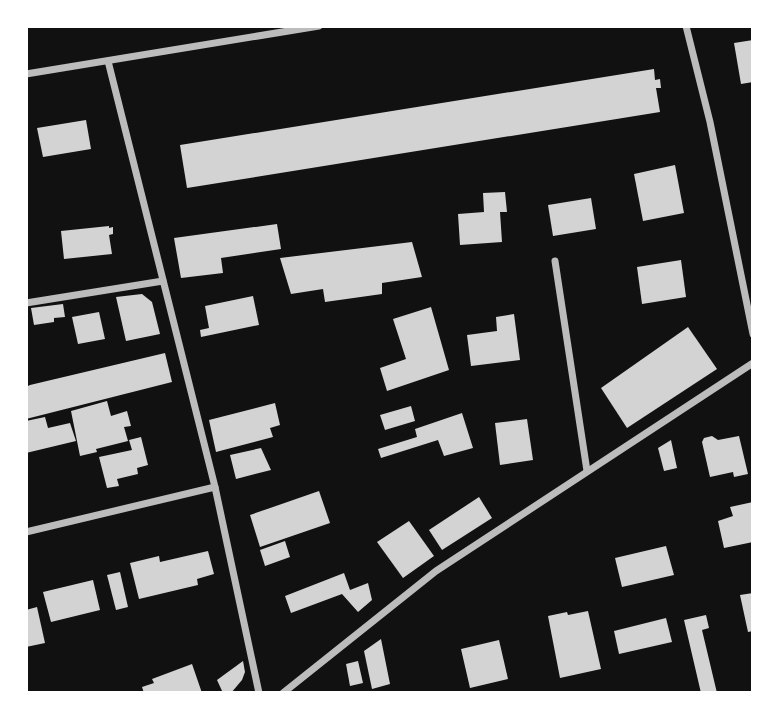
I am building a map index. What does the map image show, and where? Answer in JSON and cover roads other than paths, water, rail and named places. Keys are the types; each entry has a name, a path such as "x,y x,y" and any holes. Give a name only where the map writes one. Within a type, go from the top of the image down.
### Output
{"street":[{"path":"26,74 319,26"},
{"path":"687,26 710,122 753,334"},
{"path":"108,61 215,487 259,693"},
{"path":"555,261 587,471"},
{"path":"26,303 163,281"},
{"path":"283,693 436,570 753,363"},
{"path":"26,532 215,487"}]}
